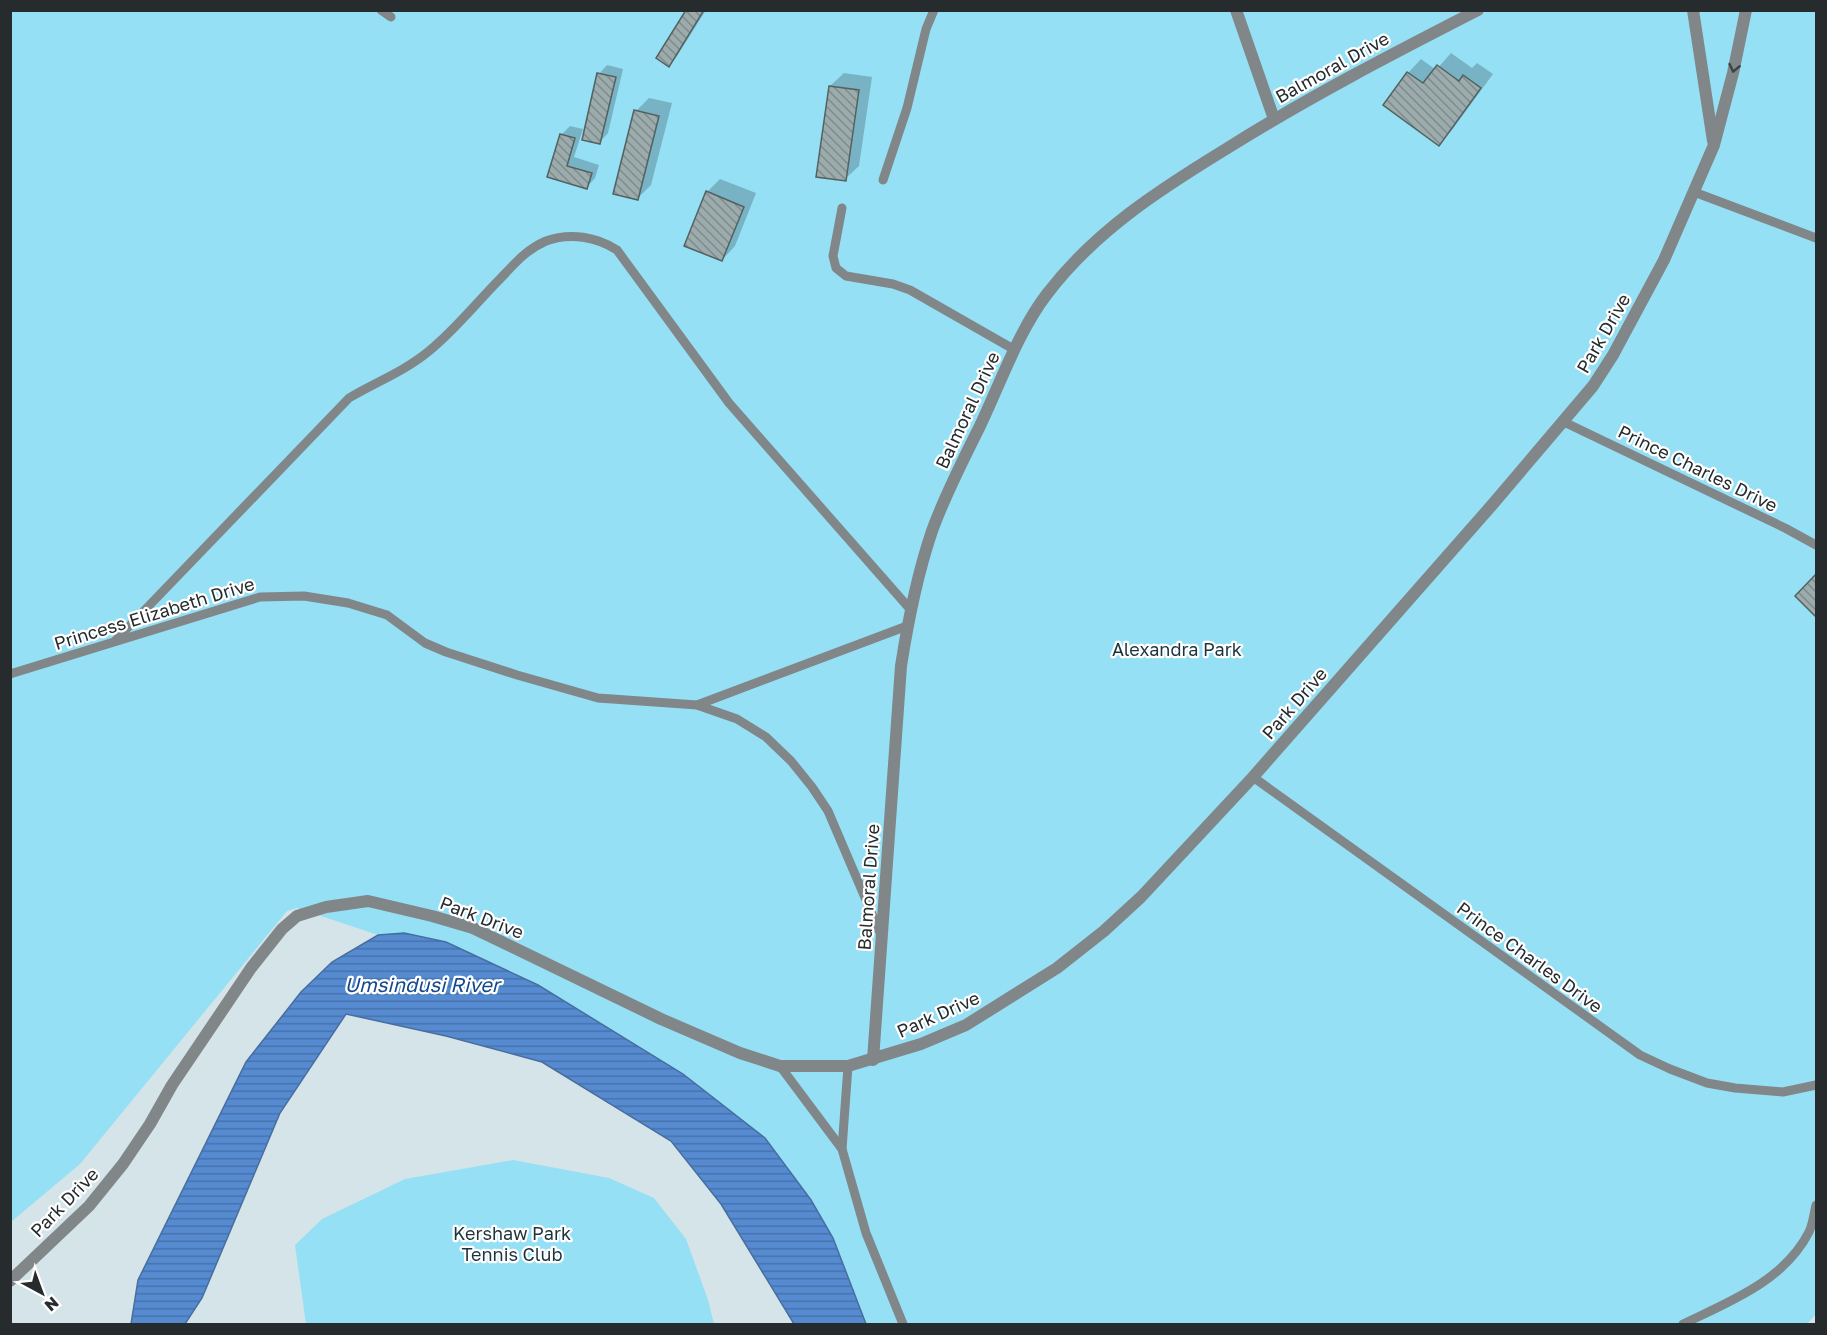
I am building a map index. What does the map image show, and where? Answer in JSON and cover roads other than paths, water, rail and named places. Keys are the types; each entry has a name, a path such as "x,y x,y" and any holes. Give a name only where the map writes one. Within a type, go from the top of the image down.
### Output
{"street":[{"path":"1236,10 1274,119"},
{"name":"Balmoral Drive","path":"873,1060 901,666 910,609 932,532 943,503 1015,350 1046,295 1081,255 1113,224 1164,187 1274,119 1478,10"},
{"path":"1693,10 1714,145"},
{"name":"Park Drive","path":"10,1281 89,1206 123,1164 150,1124 172,1085 238,987 282,929 297,916 326,907 368,901 473,928 661,1019 740,1053 780,1066 848,1066 921,1044 966,1025 1057,969 1141,897 1253,777 1593,386 1618,346 1664,260 1714,145 1733,73 1746,10"}],"lane":[{"path":"381,10 391,17"},
{"path":"883,180 907,108 926,29 934,10"},
{"path":"1694,192 1816,238"},
{"path":"842,208 833,256 836,268 846,276 893,284 910,290 1015,350"},
{"path":"115,641 349,398 371,384 410,366 431,350 523,255 547,241 566,237 602,240 617,250 729,403 910,609"},
{"name":"Prince Charles Drive","path":"1564,422 1816,545"},
{"name":"Princess Elizabeth Drive","path":"10,674 260,597 304,596 348,603 387,615 425,643 446,652 598,698 697,705 737,719 766,737 791,761 812,787 828,812 882,938"},
{"path":"697,705 907,626"},
{"name":"Prince Charles Drive","path":"1253,777 1640,1055 1707,1083 1735,1088 1783,1092 1816,1085"},
{"path":"780,1066 842,1149"},
{"path":"848,1066 842,1149 866,1233 903,1324"},
{"path":"1683,1324 1750,1292 1775,1273 1796,1251 1810,1231 1816,1205"}],"water":[{"name":"Umsindusi River","path":"404,933 446,942 538,985 683,1074 765,1138 811,1200 833,1238 866,1324 794,1324 721,1204 671,1141 542,1062 446,1036 346,1014 280,1113 202,1298 185,1324 131,1324 138,1280 246,1062 301,992 332,962 378,935"}],"park label":[{"name":"Alexandra Park","path":"1177,649"},
{"name":"Kershaw Park Tennis Club","path":"512,1243"}]}
